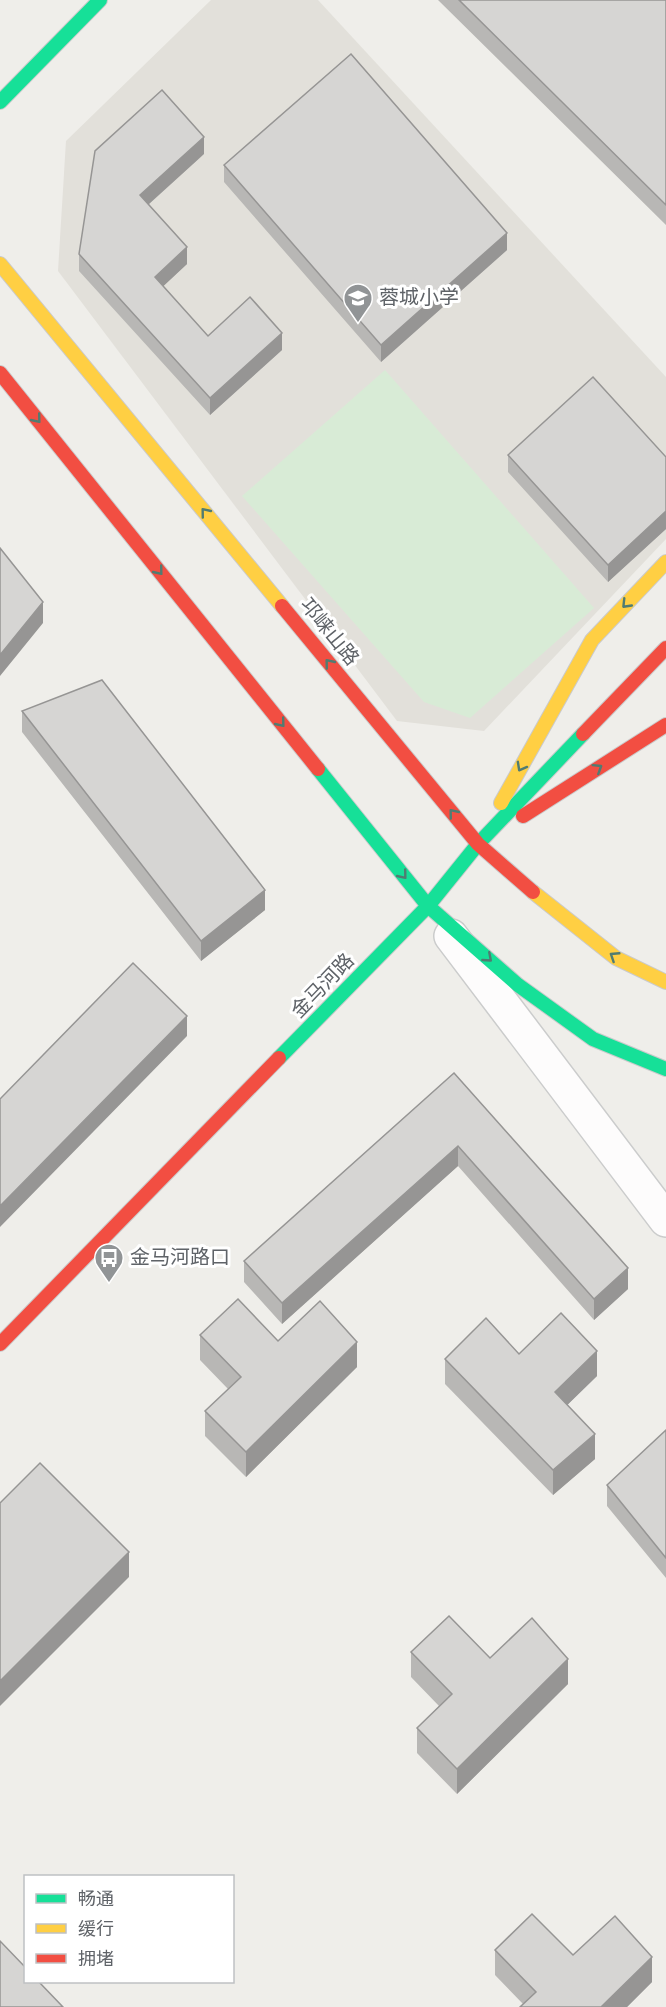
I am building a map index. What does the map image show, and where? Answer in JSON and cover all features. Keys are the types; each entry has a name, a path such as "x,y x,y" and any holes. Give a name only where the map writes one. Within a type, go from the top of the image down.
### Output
{"street":[{"path":"0,102 100,0"},
{"name":"邛崃山路","path":"0,264 478,844 549,906 616,958 666,982"},
{"path":"0,373 428,906 666,1220"},
{"path":"478,844 592,640 666,562"},
{"name":"金马河路","path":"0,1344 428,906 478,844 666,648"},
{"path":"478,844 666,725"},
{"path":"428,906 518,985 594,1039 666,1069"}],"shaded area":[{"name":"蓉城小学","path":"211,0 318,0 666,377 666,539 484,731 397,721 58,271 66,141"}],"green space":[{"path":"385,370 594,608 470,718 424,702 242,496"}],"building":[{"path":"459,0 666,0 666,205"},
{"path":"351,54 507,233 381,345 224,165"},
{"path":"162,90 204,137 140,195 187,247 155,277 208,336 250,297 282,333 210,398 79,254 95,151"},
{"path":"593,377 666,457 666,511 608,565 508,455"},
{"path":"0,548 43,602 0,655"},
{"path":"102,680 265,890 201,941 22,711"},
{"path":"133,963 187,1016 0,1206 0,1099"},
{"path":"454,1073 628,1268 594,1299 458,1146 282,1303 244,1261"},
{"path":"238,1299 278,1341 320,1301 357,1342 246,1452 205,1411 241,1377 200,1335"},
{"path":"561,1313 597,1351 555,1392 595,1434 553,1470 445,1359 486,1318 519,1354"},
{"path":"666,1430 666,1558 607,1485"},
{"path":"40,1463 129,1552 0,1681 0,1503"},
{"path":"449,1616 490,1658 532,1618 568,1659 457,1769 417,1728 452,1694 411,1652"},
{"path":"532,1914 573,1955 615,1916 652,1957 601,2007 520,2007 536,1992 495,1950"},
{"path":"0,1941 24,1966 24,1983 40,1983 63,2007 0,2007"}],"traffic: fast":[{"path":"0,102 100,0"},
{"path":"279,1058 428,906 478,844 583,734"},
{"path":"318,769 428,906 518,985 593,1039 666,1069"}],"traffic: slow":[{"path":"0,264 282,606"},
{"path":"501,803 592,640 666,562"},
{"path":"533,892 616,958 666,982"}],"traffic: jam":[{"path":"0,373 318,769"},
{"path":"282,606 478,844 533,892"},
{"path":"583,734 666,648"},
{"path":"523,816 666,725"},
{"path":"0,1344 279,1058"}],"place":[{"name":"蓉城小学","path":"358,324"},
{"name":"金马河路口","path":"109,1284"}]}
